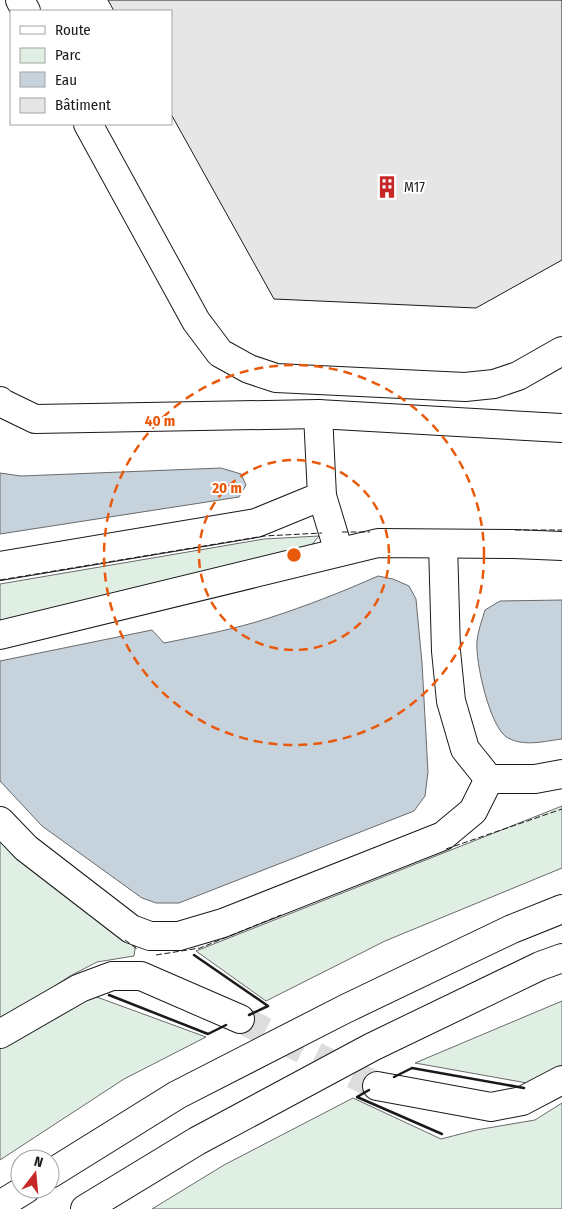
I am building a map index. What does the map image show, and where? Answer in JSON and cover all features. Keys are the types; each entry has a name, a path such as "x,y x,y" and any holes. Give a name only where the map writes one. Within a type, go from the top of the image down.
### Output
{"main road":[{"path":"89,125 196,321 220,353 249,369 276,378 465,387 494,384 518,376 562,351"},
{"path":"0,400 2,403 35,419 318,414 562,428"},
{"path":"318,414 322,496 338,552"},
{"path":"0,566 256,523 322,496"},
{"path":"0,635 378,543 562,546"},
{"path":"443,544 446,651 451,701 465,749 488,779"},
{"path":"488,779 535,779 562,774"},
{"path":"0,821 26,848 131,929 150,936 179,936 223,923 443,836 473,810 488,779"},
{"path":"60,1168 177,1096 336,1013 512,929 562,909"},
{"path":"140,976 150,936"},
{"path":"85,1209 197,1140 372,1047 540,966 562,958"},
{"path":"0,1034 80,988 112,976 140,976 240,1018"},
{"path":"377,1086 491,1107 522,1101 562,1080"},
{"path":"0,1206 11,1199"}],"green space":[{"path":"319,536 306,552 0,631 0,584 264,539"},
{"path":"562,806 562,868 385,941 266,1001 196,951"},
{"path":"0,829 136,943 134,956 97,962 70,976 0,1022"},
{"path":"94,996 206,1037 124,1079 17,1149 10,1149 10,1153 0,1160 0,1045 53,1014"},
{"path":"562,1001 562,1066 527,1083 415,1063"},
{"path":"353,1098 441,1139 476,1130 535,1120 562,1103 562,1209 152,1209 224,1165"}],"water":[{"path":"221,468 241,474 246,485 239,497 0,534 0,473 21,476"},
{"path":"378,576 393,579 409,586 416,599 422,663 428,772 425,796 414,811 179,903 156,903 142,898 42,826 0,781 0,661 152,630 164,643 217,632 256,622 324,599"},
{"path":"562,600 562,739 535,743 515,741 501,732 495,722 481,678 477,641 485,610 500,601"}],"building":[{"name":"M17","path":"108,0 562,0 562,260 476,308 274,299 172,116 172,10 113,10"}],"tunnel":[{"path":"240,1019 377,1086"}],"fence":[{"path":"515,530 562,530"},
{"path":"342,532 370,532"},
{"path":"0,580 264,536 322,533"},
{"path":"446,849 562,809"},
{"path":"156,955 200,948 281,915"},
{"path":"125,940 137,949"}],"wall":[{"path":"194,955 268,1006 249,1015"},
{"path":"109,995 208,1034 226,1025"},
{"path":"394,1077 412,1068 524,1088"},
{"path":"369,1090 357,1097 442,1134"}],"place":[{"name":"M17","path":"387,187"}]}
